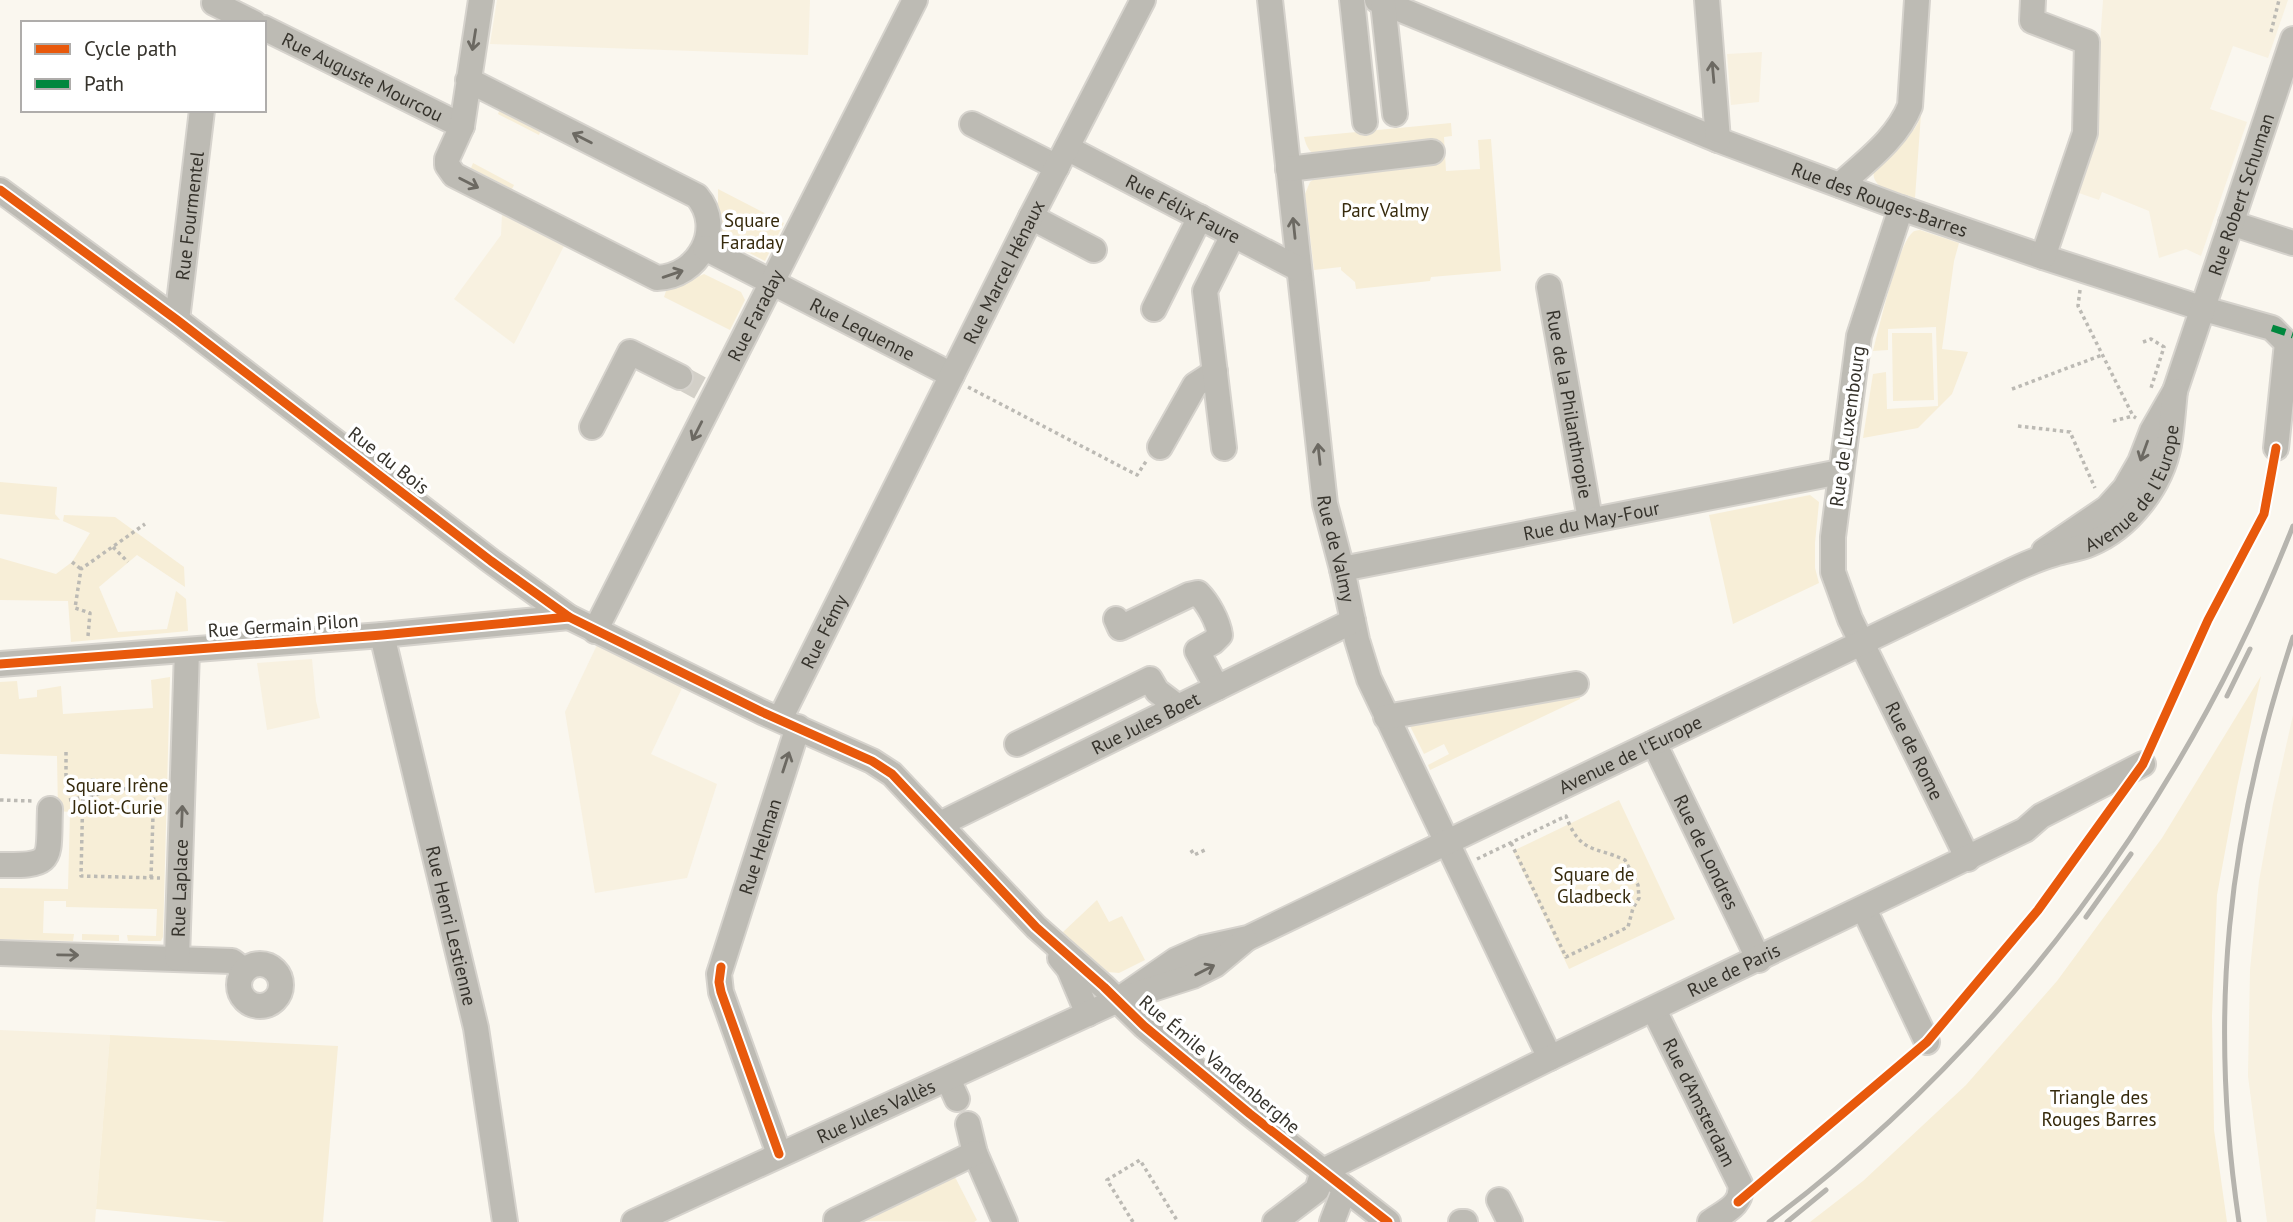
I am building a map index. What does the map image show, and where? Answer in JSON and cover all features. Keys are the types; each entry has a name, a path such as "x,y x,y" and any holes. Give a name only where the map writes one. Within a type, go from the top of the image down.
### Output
{"street":[{"path":"468,80 697,196 704,204 707,214 708,236 698,259 682,272 668,278 657,278 454,175 447,165 447,159 461,126 468,80 481,0"},
{"name":"Rue Faraday","path":"595,631 699,387 773,283 915,0"},
{"name":"Rue Marcel Hénaux","path":"867,545 1143,0"},
{"name":"Rue de Valmy","path":"1270,0 1325,504 1353,621 1369,679 1386,717 1550,1058"},
{"path":"1352,0 1365,122"},
{"path":"1707,0 1718,140"},
{"path":"1840,185 1904,122 1910,106 1917,0"},
{"path":"2033,0 2032,21 2087,42 2085,133 2043,257"},
{"path":"1380,1 1395,114"},
{"name":"Rue des Rouges-Barres","path":"1380,1 1718,140 1901,208 2086,271 2272,328 2287,343 2276,448"},
{"path":"213,9 248,21"},
{"name":"Rue Auguste Mourcou","path":"266,29 461,126"},
{"name":"Rue Robert Schuman","path":"2204,309 2231,223 2256,120 2282,36"},
{"name":"Rue Fourmentel","path":"177,320 202,112"},
{"name":"Rue Félix Faure","path":"972,124 1062,158 1200,217 1299,269"},
{"path":"1288,169 1432,152"},
{"name":"Rue du Bois","path":"0,190 177,320 569,618 789,723"},
{"name":"Rue de Luxembourg","path":"1863,643 1840,595 1833,572 1833,537 1859,336 1901,208"},
{"path":"1154,309 1200,217"},
{"path":"1031,218 1094,250"},
{"path":"2231,223 2293,243"},
{"path":"1224,448 1205,291 1233,234"},
{"name":"Rue Lequenne","path":"705,248 951,377"},
{"name":"Rue de la Philanthropie","path":"1549,287 1590,519"},
{"name":"Avenue de l'Europe","path":"1118,1000 1193,976 1215,965 1248,938 2013,570 2056,553 2091,544 2114,531 2137,508 2164,462 2175,391 2204,309"},
{"path":"592,428 630,352 699,387"},
{"path":"1160,447 1195,385 1215,372"},
{"name":"Avenue de l'Europe","path":"2013,570 2107,508 2133,477 2144,421 2175,391"},
{"name":"Rue du May-Four","path":"1342,569 1840,472"},
{"name":"Rue Fémy","path":"789,723 867,545"},
{"path":"1116,619 1120,628 1198,593 1219,627 1220,635 1197,650 1217,688"},
{"name":"Rue Germain Pilon","path":"0,664 569,618"},
{"name":"Rue Jules Boet","path":"940,824 1353,621"},
{"name":"Rue Henri Lestienne","path":"382,635 476,1028 505,1222"},
{"name":"Rue de Rome","path":"1863,643 1968,859"},
{"name":"Rue Laplace","path":"177,958 187,650"},
{"path":"1017,744 1150,679 1157,691 1178,707"},
{"path":"1386,717 1576,684"},
{"name":"Rue Émile Vandenberghe","path":"789,723 883,767 901,782 1036,927 1069,969 1088,1014"},
{"name":"Rue Helman","path":"779,1154 719,982 789,723"},
{"name":"Rue de Londres","path":"1654,743 1759,960"},
{"name":"Rue de Paris","path":"1323,1171 1550,1058 1968,859 2025,830 2041,816 2143,764"},
{"path":"0,866 30,866 42,861 48,850 58,805"},
{"path":"1864,909 1927,1042"},
{"name":"Rue Émile Vandenberghe","path":"1036,927 1118,1000 1144,1027 1388,1222"},
{"name":"Rue Laplace","path":"0,953 232,961 244,970"},
{"name":"Rue Jules Vallès","path":"634,1222 779,1154 952,1089 1118,1000"},
{"name":"Rue d'Amsterdam","path":"1654,1010 1740,1184 1741,1196 1738,1202 1710,1222"},
{"path":"968,1124 975,1153 1005,1222"},
{"path":"836,1222 975,1153"},
{"path":"1275,1222 1317,1190 1323,1171"},
{"path":"1332,1222 1345,1188"}],"path":[{"path":"2279,0 2282,36"},
{"path":"2086,271 2078,306 2102,355 2144,421"},
{"path":"2144,342 2151,338 2164,347 2148,395"},
{"path":"2012,389 2102,355"},
{"path":"951,377 1138,475 1147,460 1160,447"},
{"path":"2113,421 2144,421"},
{"path":"2018,426 2070,432 2098,495 2107,508"},
{"path":"87,659 90,613 75,608 81,569 145,524"},
{"path":"113,547 128,562"},
{"path":"72,562 81,569"},
{"path":"66,752 66,787 83,787 81,876 180,879"},
{"path":"0,800 50,802 58,805 183,775"},
{"path":"93,778 93,796"},
{"path":"151,878 154,784"},
{"path":"1458,867 1566,816 1577,838 1592,850 1625,860 1639,885 1639,898 1628,927 1566,957 1511,843"},
{"path":"1191,850 1194,855 1205,850"},
{"path":"1133,1222 1107,1180 1140,1160 1178,1222"}],"shaded area":[{"path":"497,0 810,0 808,55 490,44"},
{"path":"2103,0 2288,0 2268,58 2233,46 2210,109 2247,122 2201,256 2186,249 2159,258 2149,211 2102,192 2099,200 2076,192 2093,144"},
{"path":"1762,52 1759,102 1731,105 1727,54"},
{"path":"502,214 564,246 514,344 454,299 501,235"},
{"path":"597,645 683,686 651,754 717,784 687,878 595,893 565,712"},
{"path":"312,659 320,718 267,730 257,663"},
{"path":"2293,715 2293,1222 2267,1222 2248,1076 2250,970 2259,881"},
{"path":"0,1030 110,1035 95,1222 0,1222"}],"green space":[{"path":"500,109 541,130 539,135 498,114"},
{"path":"1921,114 1915,198 1881,187 1874,172 1882,157 1913,131"},
{"name":"Parc Valmy","path":"1451,123 1452,136 1444,137 1446,171 1480,169 1478,140 1491,139 1501,271 1431,277 1430,281 1356,289 1355,282 1341,267 1314,270 1305,194 1310,182 1323,173 1321,158 1310,150 1304,137"},
{"path":"473,163 514,185 512,189 471,168"},
{"name":"Square Faraday","path":"718,189 784,223 765,261 718,237"},
{"path":"1920,230 1959,243 1942,349 1968,352 1952,394 1918,428 1863,438 1873,374 1886,372 1887,409 1938,406 1936,327 1888,329 1888,350 1873,351 1900,255 1911,234"},
{"name":"Square Faraday","path":"704,274 741,292 745,300 730,330 664,297 666,291"},
{"path":"1892,333 1932,333 1934,400 1893,401"},
{"path":"0,482 57,487 55,514 60,520 0,514"},
{"path":"1810,495 1819,502 1815,568 1819,583 1733,624 1709,515"},
{"path":"64,515 115,517 184,567 185,587 137,555 99,587 118,632 167,629 176,591 186,599 188,631 71,642 68,601 0,600 0,558 56,574 72,562 90,533 63,521"},
{"name":"Triangle des Rouges Barres","path":"2261,676 2217,895 2212,1016 2214,1130 2227,1222 1810,1222 1863,1181 1966,1085 2057,981 2162,838"},
{"name":"Square Irène Joliot-Curie","path":"170,677 161,941 128,941 127,935 156,936 157,909 66,907 66,901 44,901 43,933 74,934 73,941 0,939 0,888 68,889 70,812 58,811 57,756 0,754 0,682 17,681 19,699 37,697 37,690 61,686 63,714 153,708 151,680"},
{"path":"1580,692 1580,699 1430,770 1428,765 1449,754 1444,744 1424,754 1410,726"},
{"name":"Square de Gladbeck","path":"1619,800 1675,919 1569,969 1513,851"},
{"path":"1097,900 1109,922 1122,916 1145,960 1119,973 1108,972 1062,933"},
{"path":"82,934 119,935 119,941 82,940"},
{"path":"110,1035 338,1046 323,1222 228,1222 96,1209"},
{"path":"955,1177 977,1220 974,1222 859,1221"}],"tunnel":[{"path":"680,377 700,388"}],"railway":[{"path":"1769,1222 1855,1153 1935,1077 2010,996 2079,910 2142,820 2199,725 2249,627 2293,526"},
{"path":"2239,1222 2225,1071 2225,998 2230,926 2252,783 2270,711 2293,637"},
{"path":"2227,696 2250,649"},
{"path":"2086,917 2131,854"},
{"path":"1787,1222 1826,1190"}],"marked path":[{"path":"2272,328 2293,335"}],"cycle path":[{"path":"0,190 177,320 491,561 569,617 762,712 872,761 892,774 1036,927 1144,1026 1250,1114 1388,1222"},
{"path":"1738,1202 1927,1042 2038,910 2143,764 2208,620 2264,514 2276,448"},
{"path":"0,664 382,635 569,617"},
{"path":"721,967 721,992 779,1154"}]}
